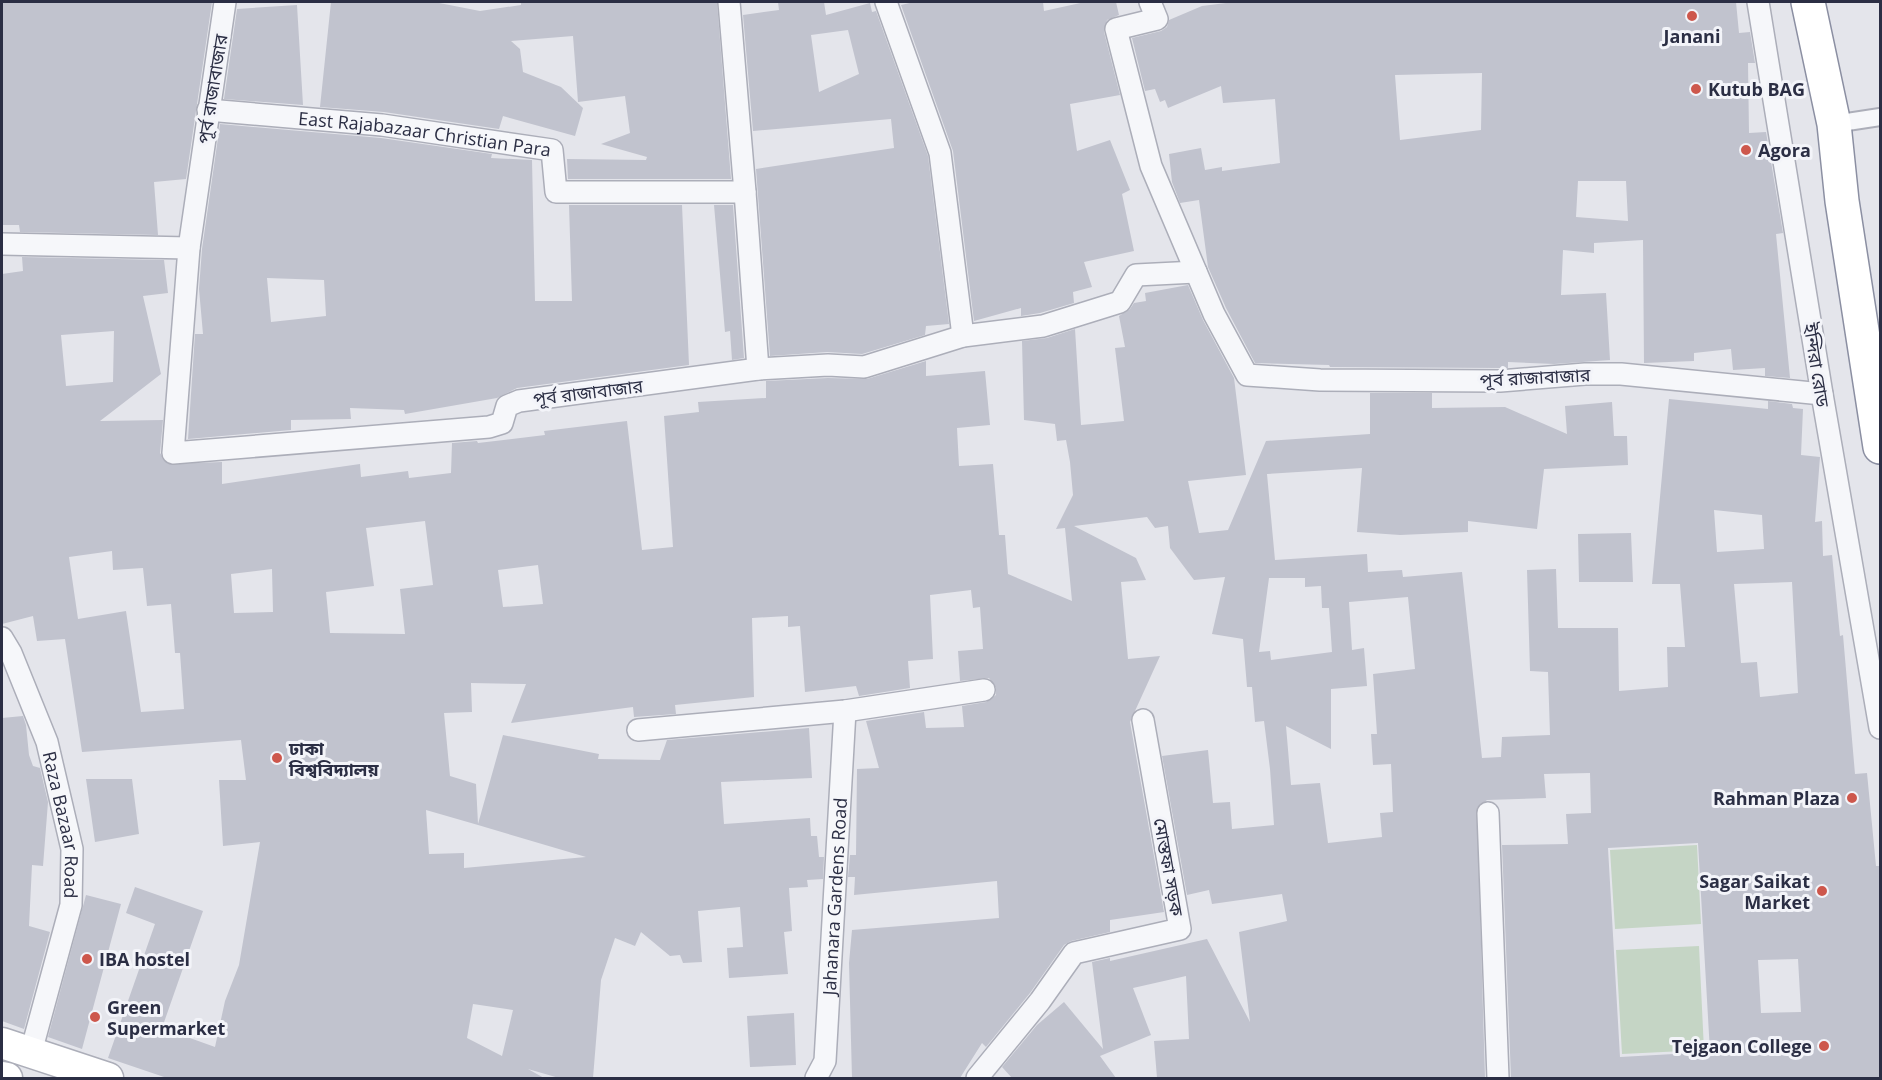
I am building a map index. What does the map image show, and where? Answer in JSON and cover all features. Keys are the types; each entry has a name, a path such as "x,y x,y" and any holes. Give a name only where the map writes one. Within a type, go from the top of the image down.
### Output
{"highway":[{"path":"1808,2 1834,124 1842,201 1881,447"}],"main road":[{"path":"2,1043 108,1078"},
{"path":"2,1077 7,1078"}],"street":[{"name":"পূর্ব রাজাবাজার","path":"225,2 189,248 173,453 489,427 502,423 507,406 519,401 758,369 828,365 864,367 963,336 1043,326 1094,312 1120,302 1136,275 1196,272 1214,314 1247,375 1320,380 1500,381 1585,374 1621,374 1822,394"},
{"path":"729,2 758,369"},
{"path":"886,2 940,153 963,336"},
{"path":"1150,2 1157,19 1116,29 1151,166 1196,272"},
{"name":"ইন্দিরা রোড","path":"1758,2 1822,394 1881,728"},
{"name":"East Rajabazaar Christian Para","path":"208,110 382,125 552,150 556,192 745,192"},
{"path":"1834,124 1881,117"},
{"path":"2,244 189,248"},
{"name":"Raza Bazaar Road","path":"5,648 47,742 72,849 71,905 31,1052"},
{"path":"638,730 845,711 984,690"},
{"name":"Jahanara Gardens Road","path":"816,1078 825,1060 845,711"},
{"name":"মোস্তফা সড়ক","path":"978,1078 1040,1001 1074,952 1180,929 1143,720"},
{"path":"1488,813 1498,1078"}],"green space":[{"path":"1697,845 1701,924 1615,929 1610,850"},
{"path":"1699,946 1704,1050 1622,1054 1616,950"}],"building":[{"path":"2,2 212,2 186,179 154,182 158,235 20,232 19,225 2,225"},
{"path":"331,2 434,2 480,11 521,5 521,2 717,2 731,179 568,179 567,159 646,160 647,157 601,144 630,133 625,96 578,102 573,36 511,41 520,49 523,72 561,87 583,108 575,136 503,116 499,129 384,112 320,107"},
{"path":"778,2 824,2 826,15 870,3 872,12 876,11 928,156 949,324 926,326 925,335 862,354 827,352 770,356 756,169 894,148 891,119 753,131 743,15 779,10","holes":["848,30 859,74 819,92 811,35"]},
{"path":"914,2 1043,2 1044,11 1085,2 1116,2 1119,15 1107,20 1104,32 1120,95 1070,104 1077,151 1110,140 1130,190 1122,194 1134,251 1084,262 1092,287 1073,292 1074,303 1021,316 1021,308 974,321 953,151 901,5"},
{"path":"1234,2 1736,2 1739,33 1750,32 1755,63 1748,63 1749,133 1766,132 1783,233 1776,234 1790,378 1765,376 1765,368 1733,370 1731,349 1694,353 1694,361 1644,363 1643,240 1594,243 1594,253 1563,250 1561,295 1606,293 1610,360 1554,364 1508,362 1508,368 1330,367 1329,365 1255,363 1226,308 1208,267 1199,200 1180,203 1172,182 1169,154 1201,148 1205,170 1222,167 1222,171 1280,163 1275,99 1223,103 1221,86 1168,108 1165,100 1160,102 1155,89 1145,91 1132,38 1161,31 1167,27 1169,20 1202,6","holes":["1482,73 1481,130 1400,140 1395,75","1578,181 1626,181 1628,221 1576,217"]},
{"path":"297,5 303,105 224,99 237,9"},
{"path":"220,124 381,138 492,154 491,158 532,160 535,301 572,301 569,205 682,205 689,365 517,388 497,398 405,414 404,410 350,408 351,419 291,420 291,430 188,439 195,334 203,334 199,289 202,249","holes":["267,278 324,280 326,316 271,322"]},
{"path":"714,205 733,205 744,358 732,360 730,331 725,332"},
{"path":"22,257 164,260 168,293 143,296 161,374 100,421 163,420 160,453 168,464 222,462 222,484 360,464 361,477 408,471 409,478 451,473 452,443 477,441 478,443 545,435 544,431 627,421 642,550 673,547 664,416 699,412 698,402 766,398 766,381 867,379 926,361 926,376 985,371 990,425 957,428 959,466 993,464 999,535 1005,535 1008,574 1072,601 1065,528 1056,529 1073,495 1066,440 1057,441 1055,424 1024,420 1022,341 1047,338 1075,329 1081,425 1124,421 1115,348 1125,347 1119,316 1130,309 1134,303 1146,301 1145,293 1188,285 1203,320 1234,378 1246,475 1188,481 1199,533 1228,530 1266,441 1370,434 1370,393 1432,393 1432,408 1505,407 1567,434 1565,406 1612,402 1614,436 1627,436 1628,465 1544,469 1537,529 1468,521 1468,532 1400,535 1357,532 1362,468 1267,474 1275,560 1367,554 1368,572 1402,570 1403,577 1462,572 1482,758 1501,757 1502,737 1550,735 1548,672 1530,671 1527,570 1556,569 1558,628 1618,628 1619,691 1668,687 1667,647 1685,647 1680,584 1652,584 1669,399 1768,409 1768,401 1792,404 1793,408 1803,409 1801,455 1820,457 1815,522 1822,521 1823,556 1832,555 1840,636 1843,635 1855,774 1867,773 1876,866 1881,866 1881,1078 1511,1078 1502,845 1568,844 1566,814 1591,813 1590,773 1544,774 1546,798 1487,800 1477,808 1485,1078 1157,1078 1154,1041 1189,1039 1186,976 1133,988 1151,1035 1100,1056 1116,1078 1012,1078 1002,1067 1037,1025 1064,1002 1103,1049 1092,962 1110,958 1110,961 1207,939 1250,1022 1239,932 1287,921 1282,894 1212,904 1209,890 1187,895 1162,756 1208,750 1213,803 1230,802 1232,829 1274,825 1270,769 1264,721 1255,722 1252,687 1247,687 1243,639 1212,634 1225,577 1194,580 1170,548 1168,526 1155,528 1147,517 1074,526 1136,558 1146,580 1121,582 1128,659 1160,656 1130,722 1164,912 1110,920 1110,932 1071,941 1064,945 1030,993 986,1047 982,1043 960,1078 852,1078 849,963 852,930 999,918 997,881 854,895 855,877 848,877 850,855 856,855 857,769 879,768 866,721 924,712 926,728 964,727 962,706 986,702 996,695 996,688 989,678 960,681 958,651 983,649 980,607 973,608 971,590 930,595 933,659 908,661 910,688 859,696 856,686 805,692 800,626 788,627 788,616 752,618 754,697 675,705 676,714 634,717 633,707 511,723 526,684 471,683 472,712 444,713 450,776 476,784 478,824 503,735 599,754 598,759 660,760 667,740 809,728 812,778 721,782 724,824 810,818 811,836 817,836 819,857 824,857 823,879 807,880 808,887 789,888 792,931 784,932 788,974 729,978 727,948 743,947 740,907 698,911 702,962 683,963 680,955 670,956 641,932 635,946 615,938 601,980 593,1078 559,1078 528,1069 544,1078 167,1078 108,1058 155,924 126,913 135,887 203,911 162,1028 215,1047 225,1001 239,965 260,842 223,846 219,780 246,780 241,740 82,752 65,639 37,641 33,616 2,624 2,274 23,271","holes":["114,331 113,382 66,386 61,335","1714,510 1762,515 1764,549 1717,552","425,521 433,585 400,589 405,634 330,633 326,592 374,586 366,528","112,551 113,570 143,568 147,606 171,604 175,653 180,653 184,709 141,712 126,611 78,619 69,557","538,565 543,604 503,607 498,570","272,569 273,612 234,613 231,574","1269,578 1305,578 1305,587 1321,586 1322,608 1329,608 1332,652 1271,660 1270,651 1259,652","1792,582 1798,693 1760,697 1757,662 1741,663 1734,584","1408,597 1415,669 1373,674 1377,734 1371,734 1373,765 1391,764 1393,812 1380,813 1382,837 1328,843 1320,783 1291,785 1286,726 1331,749 1331,689 1367,686 1364,648 1352,650 1349,602","426,810 586,857 464,868 464,853 429,854","1698,843 1710,1052 1620,1057 1608,848","1798,959 1801,1012 1761,1013 1758,960","473,1004 513,1010 502,1056 467,1038"]},
{"path":"1631,533 1633,582 1579,582 1578,534"},
{"path":"23,716 29,755 33,766 40,768 48,802 43,866 32,865 29,926 50,932 24,1029 2,1021 2,718"},
{"path":"86,779 132,779 139,834 95,842"},
{"path":"86,895 121,904 82,1049 48,1037"},
{"path":"794,1013 796,1065 750,1067 747,1016"}],"place":[{"name":"Janani","path":"1692,16"},
{"name":"Kutub BAG","path":"1696,89"},
{"name":"Agora","path":"1746,150"},
{"name":"ঢাকা বিশ্ববিদ্যালয়","path":"277,758"},
{"name":"Rahman Plaza","path":"1852,798"},
{"name":"Sagar Saikat Market","path":"1822,891"},
{"name":"IBA hostel","path":"87,959"},
{"name":"Green Supermarket","path":"95,1017"},
{"name":"Tejgaon College","path":"1824,1046"}]}
